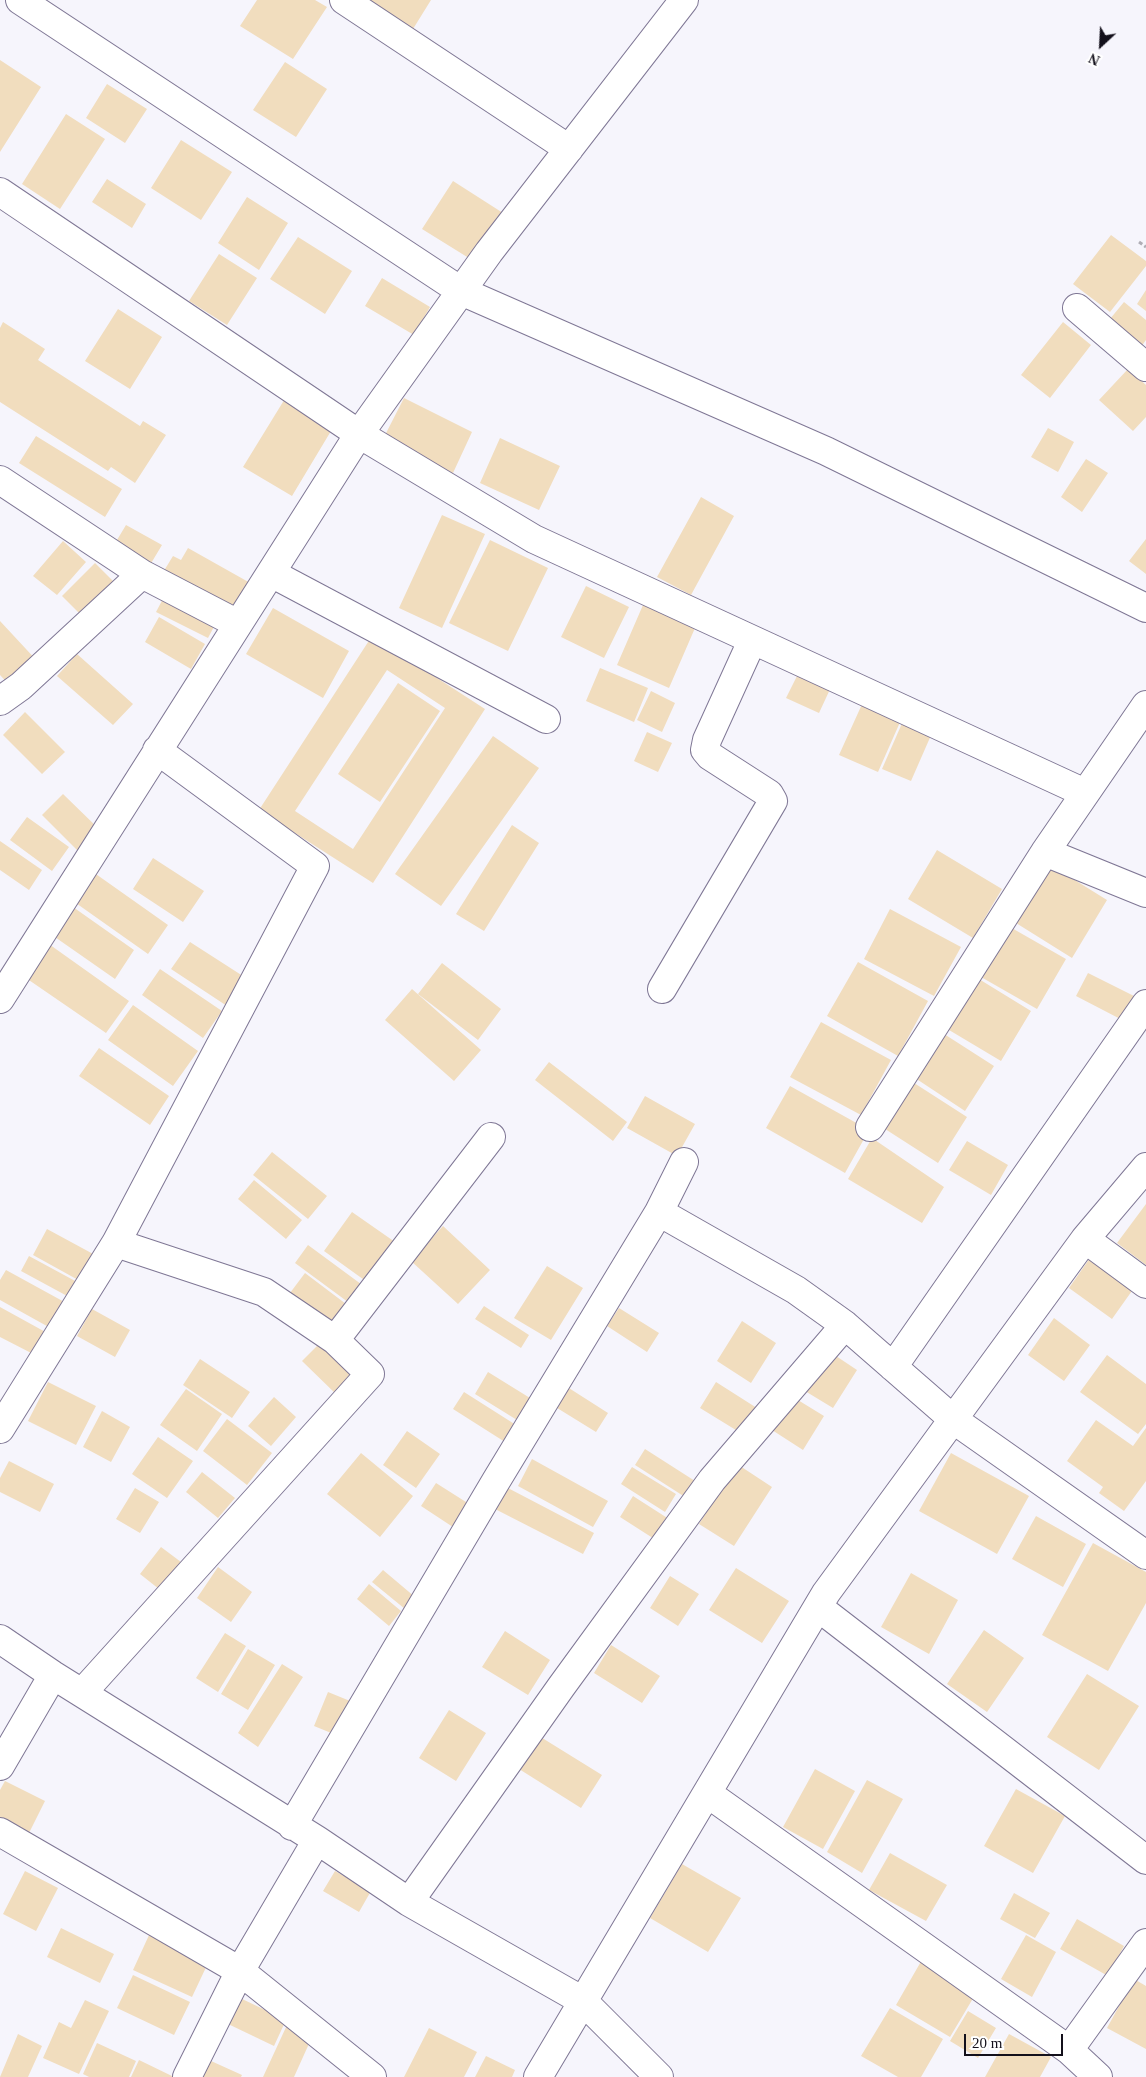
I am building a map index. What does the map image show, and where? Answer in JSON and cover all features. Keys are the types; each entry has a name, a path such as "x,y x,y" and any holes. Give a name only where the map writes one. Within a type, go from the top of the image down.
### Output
{"street":[{"path":"20,0 461,290 826,450 1146,608"},
{"path":"344,0 569,149"},
{"path":"0,999 359,434 461,290 684,0"},
{"path":"0,192 359,434 534,539 1085,793"},
{"path":"1077,308 1146,367"},
{"path":"0,480 142,574 238,624"},
{"path":"271,573 546,719"},
{"path":"0,701 21,686 142,574"},
{"path":"662,989 773,801 769,794 710,756 705,750 707,740 752,640"},
{"path":"870,1127 1045,852 1146,705"},
{"path":"0,1429 116,1243 315,866 157,750"},
{"path":"1045,852 1146,893"},
{"path":"893,1367 1146,1004"},
{"path":"335,1340 490,1136"},
{"path":"292,1826 491,1489 659,1212 684,1162"},
{"path":"538,2077 826,1593 1085,1239 1146,1166"},
{"path":"659,1212 796,1290 845,1325 954,1420 1146,1555"},
{"path":"1085,1239 1146,1284"},
{"path":"82,1693 370,1374 335,1340 264,1292 116,1243"},
{"path":"409,1902 561,1687 712,1480 845,1325"},
{"path":"818,1607 1146,1860"},
{"path":"0,1639 82,1693 317,1840 409,1902 583,2001 659,2077"},
{"path":"0,1766 53,1674"},
{"path":"706,1793 1069,2050 1098,2077"},
{"path":"0,1832 240,1970 372,2077"},
{"path":"187,2077 240,1970 317,1840"},
{"path":"1069,2050 1146,1943"}],"path":[{"path":"1139,242 1146,247"}],"building":[{"path":"257,0 315,0 327,7 293,59 240,26"},
{"path":"368,0 431,0 413,29"},
{"path":"0,60 41,87 0,152"},
{"path":"285,62 327,89 296,137 253,110"},
{"path":"107,84 147,109 125,143 86,118"},
{"path":"66,114 105,139 60,209 22,184"},
{"path":"181,140 232,172 201,220 151,188"},
{"path":"107,179 146,204 132,228 92,202"},
{"path":"453,181 503,213 472,260 422,229"},
{"path":"247,197 288,223 259,270 218,243"},
{"path":"1111,235 1146,261 1146,266 1110,312 1073,284"},
{"path":"298,237 352,271 325,314 270,279"},
{"path":"219,254 257,278 227,325 189,301"},
{"path":"382,278 430,307 414,335 365,306"},
{"path":"1146,290 1146,311 1137,304"},
{"path":"1124,302 1146,320 1146,340 1138,351 1105,325"},
{"path":"118,309 162,337 130,389 85,361"},
{"path":"3,322 45,349 38,360 140,426 143,421 166,435 135,483 111,467 108,471 0,402 0,328"},
{"path":"1063,322 1091,345 1050,398 1021,375"},
{"path":"1128,369 1146,385 1146,417 1133,431 1099,400"},
{"path":"286,397 334,426 292,496 243,467"},
{"path":"404,398 472,432 453,473 383,439"},
{"path":"1048,428 1074,442 1058,472 1031,457"},
{"path":"36,436 122,489 105,517 19,463"},
{"path":"500,438 560,466 539,510 480,483"},
{"path":"1086,459 1108,473 1082,512 1061,497"},
{"path":"701,497 734,516 691,595 657,577"},
{"path":"442,515 485,534 442,628 399,608"},
{"path":"126,525 162,545 150,565 114,545"},
{"path":"1146,539 1146,574 1129,561"},
{"path":"490,540 548,568 508,651 449,623"},
{"path":"63,541 86,562 57,595 33,576"},
{"path":"188,548 252,584 234,616 162,574 173,556 181,560"},
{"path":"95,563 116,584 83,617 62,596"},
{"path":"586,586 629,607 604,658 561,637"},
{"path":"165,595 217,621 208,638 156,612"},
{"path":"643,605 695,628 669,688 617,665"},
{"path":"273,608 349,651 323,698 246,654"},
{"path":"159,617 205,644 191,669 145,642"},
{"path":"0,621 39,663 12,688 0,675"},
{"path":"372,636 485,709 373,883 259,810","holes":["387,670 445,708 353,849 295,811"]},
{"path":"77,654 133,704 113,725 57,676"},
{"path":"600,668 648,688 634,722 586,701"},
{"path":"800,670 832,685 819,713 786,698"},
{"path":"398,683 440,711 380,802 338,774"},
{"path":"651,691 675,703 662,732 637,720"},
{"path":"863,702 901,720 878,772 839,755"},
{"path":"25,712 65,752 42,774 3,735"},
{"path":"903,721 932,733 911,781 882,769"},
{"path":"647,732 672,743 658,772 634,761"},
{"path":"493,736 539,768 441,906 395,874"},
{"path":"63,794 101,831 79,852 42,815"},
{"path":"27,817 69,847 52,871 10,840"},
{"path":"512,825 539,843 484,931 456,914"},
{"path":"0,841 42,870 29,890 0,870"},
{"path":"937,850 1002,889 973,938 908,899"},
{"path":"153,858 204,891 183,922 133,889"},
{"path":"1044,861 1107,900 1072,958 1008,918"},
{"path":"93,872 168,925 148,954 73,901"},
{"path":"73,907 134,950 115,979 52,935"},
{"path":"890,909 961,947 934,996 864,959"},
{"path":"1003,923 1066,959 1037,1009 974,973"},
{"path":"46,942 129,1001 106,1033 23,976"},
{"path":"190,942 246,978 227,1006 171,969"},
{"path":"858,962 928,1001 898,1056 827,1016"},
{"path":"442,963 501,1009 478,1040 418,994"},
{"path":"160,969 222,1011 203,1038 142,995"},
{"path":"1088,973 1140,999 1128,1023 1076,996"},
{"path":"974,976 1031,1011 1001,1061 944,1027"},
{"path":"412,989 481,1050 454,1081 385,1020"},
{"path":"133,1005 198,1051 173,1086 108,1040"},
{"path":"821,1022 891,1060 861,1115 790,1077"},
{"path":"941,1032 994,1066 965,1111 912,1076"},
{"path":"99,1048 169,1096 150,1125 79,1076"},
{"path":"549,1062 627,1122 613,1141 535,1080"},
{"path":"911,1081 967,1117 938,1163 882,1127"},
{"path":"790,1086 869,1130 845,1173 766,1128"},
{"path":"645,1096 695,1124 677,1156 627,1128"},
{"path":"872,1138 944,1187 922,1223 848,1179"},
{"path":"967,1141 1008,1165 991,1195 949,1170"},
{"path":"272,1152 327,1196 308,1219 253,1175"},
{"path":"254,1180 302,1220 286,1239 238,1199"},
{"path":"1146,1204 1146,1265 1117,1243"},
{"path":"352,1212 395,1242 367,1282 324,1251"},
{"path":"443,1226 490,1270 458,1304 411,1261"},
{"path":"47,1229 95,1255 80,1281 33,1255"},
{"path":"308,1245 365,1287 352,1305 295,1263"},
{"path":"29,1256 77,1282 69,1297 21,1271"},
{"path":"1090,1258 1134,1288 1112,1319 1069,1288"},
{"path":"547,1266 583,1288 551,1340 514,1318"},
{"path":"6,1270 68,1304 54,1330 0,1300 0,1280"},
{"path":"305,1273 346,1304 330,1324 290,1293"},
{"path":"484,1306 529,1335 521,1348 475,1319"},
{"path":"0,1307 49,1334 37,1356 0,1337"},
{"path":"619,1308 659,1333 647,1352 607,1326"},
{"path":"92,1309 130,1330 115,1357 77,1336"},
{"path":"1054,1318 1090,1345 1064,1381 1028,1355"},
{"path":"742,1321 776,1343 751,1383 717,1361"},
{"path":"322,1341 359,1376 339,1397 302,1361"},
{"path":"830,1352 857,1370 833,1408 805,1391"},
{"path":"1107,1355 1146,1384 1146,1424 1138,1434 1080,1392"},
{"path":"200,1359 250,1392 232,1418 183,1385"},
{"path":"488,1372 530,1398 517,1420 475,1394"},
{"path":"48,1382 96,1406 76,1445 28,1421"},
{"path":"716,1382 760,1410 744,1435 700,1408"},
{"path":"561,1383 608,1413 596,1432 549,1403"},
{"path":"186,1389 222,1414 197,1451 160,1425"},
{"path":"464,1392 516,1425 505,1442 453,1409"},
{"path":"274,1397 296,1417 271,1446 248,1426"},
{"path":"793,1397 824,1416 803,1450 772,1430"},
{"path":"102,1411 130,1427 111,1462 83,1447"},
{"path":"227,1419 272,1453 247,1485 203,1451"},
{"path":"1096,1420 1133,1446 1146,1428 1146,1481 1124,1511 1099,1493 1103,1487 1067,1461"},
{"path":"407,1431 440,1454 416,1488 383,1465"},
{"path":"158,1437 193,1461 167,1498 132,1474"},
{"path":"645,1449 695,1481 685,1497 635,1465"},
{"path":"361,1453 413,1496 380,1537 327,1494"},
{"path":"951,1453 1029,1496 997,1554 919,1511"},
{"path":"532,1459 608,1501 593,1527 518,1486"},
{"path":"9,1461 54,1484 40,1512 0,1492 0,1478"},
{"path":"737,1464 772,1487 734,1546 699,1524"},
{"path":"632,1467 676,1494 665,1512 621,1484"},
{"path":"202,1472 235,1498 218,1518 186,1492"},
{"path":"436,1483 477,1509 462,1533 421,1506"},
{"path":"506,1487 594,1533 583,1554 495,1509"},
{"path":"135,1488 159,1502 140,1533 116,1519"},
{"path":"633,1496 672,1521 659,1542 620,1517"},
{"path":"1036,1516 1086,1544 1063,1587 1012,1559"},
{"path":"1093,1543 1146,1572 1146,1603 1108,1671 1042,1635"},
{"path":"161,1547 185,1565 164,1593 140,1574"},
{"path":"218,1567 252,1592 231,1622 197,1598"},
{"path":"736,1568 789,1601 762,1643 709,1610"},
{"path":"383,1570 415,1597 405,1609 372,1582"},
{"path":"911,1573 958,1600 929,1654 881,1627"},
{"path":"670,1576 699,1594 678,1626 650,1608"},
{"path":"369,1584 401,1611 389,1626 357,1599"},
{"path":"984,1630 1024,1658 987,1712 947,1684"},
{"path":"505,1631 550,1660 528,1695 482,1667"},
{"path":"225,1633 246,1646 218,1692 196,1678"},
{"path":"611,1645 660,1676 642,1703 594,1673"},
{"path":"248,1649 275,1665 248,1710 221,1694"},
{"path":"282,1664 303,1677 258,1747 238,1733"},
{"path":"1087,1674 1139,1706 1099,1770 1047,1737"},
{"path":"328,1692 355,1703 341,1737 314,1726"},
{"path":"449,1710 486,1733 456,1781 419,1758"},
{"path":"539,1736 602,1775 581,1808 519,1769"},
{"path":"815,1769 855,1791 823,1849 783,1827"},
{"path":"867,1780 903,1799 862,1873 827,1852"},
{"path":"5,1781 45,1801 27,1837 0,1824 0,1790"},
{"path":"1016,1789 1065,1816 1033,1873 984,1846"},
{"path":"890,1853 947,1885 926,1921 869,1890"},
{"path":"682,1864 741,1898 708,1952 650,1918"},
{"path":"25,1871 58,1888 36,1931 3,1914"},
{"path":"335,1871 371,1891 359,1912 323,1891"},
{"path":"1014,1893 1050,1913 1035,1938 1000,1919"},
{"path":"1077,1919 1124,1946 1108,1976 1060,1949"},
{"path":"61,1928 114,1954 100,1983 47,1957"},
{"path":"150,1933 209,1961 192,1997 133,1970"},
{"path":"1026,1935 1056,1952 1032,1997 1001,1979"},
{"path":"923,1958 978,1990 950,2037 896,2005"},
{"path":"133,1975 190,2002 174,2035 117,2008"},
{"path":"1134,1979 1146,1986 1146,2049 1107,2028"},
{"path":"238,1997 286,2020 274,2046 226,2023"},
{"path":"85,2000 109,2011 79,2074 43,2058 59,2022 71,2028"},
{"path":"890,2008 943,2039 921,2077 898,2077 861,2056"},
{"path":"968,2011 996,2028 978,2058 950,2041"},
{"path":"287,2025 312,2037 294,2077 263,2077"},
{"path":"429,2028 477,2052 464,2077 404,2077"},
{"path":"18,2034 42,2046 28,2077 0,2077"},
{"path":"1009,2034 1051,2057 1040,2077 985,2077"},
{"path":"97,2043 136,2061 129,2077 89,2077 83,2074"},
{"path":"200,2056 242,2075 241,2077 191,2077"},
{"path":"486,2056 515,2070 512,2077 475,2077"},
{"path":"139,2060 174,2077 131,2077"}]}
